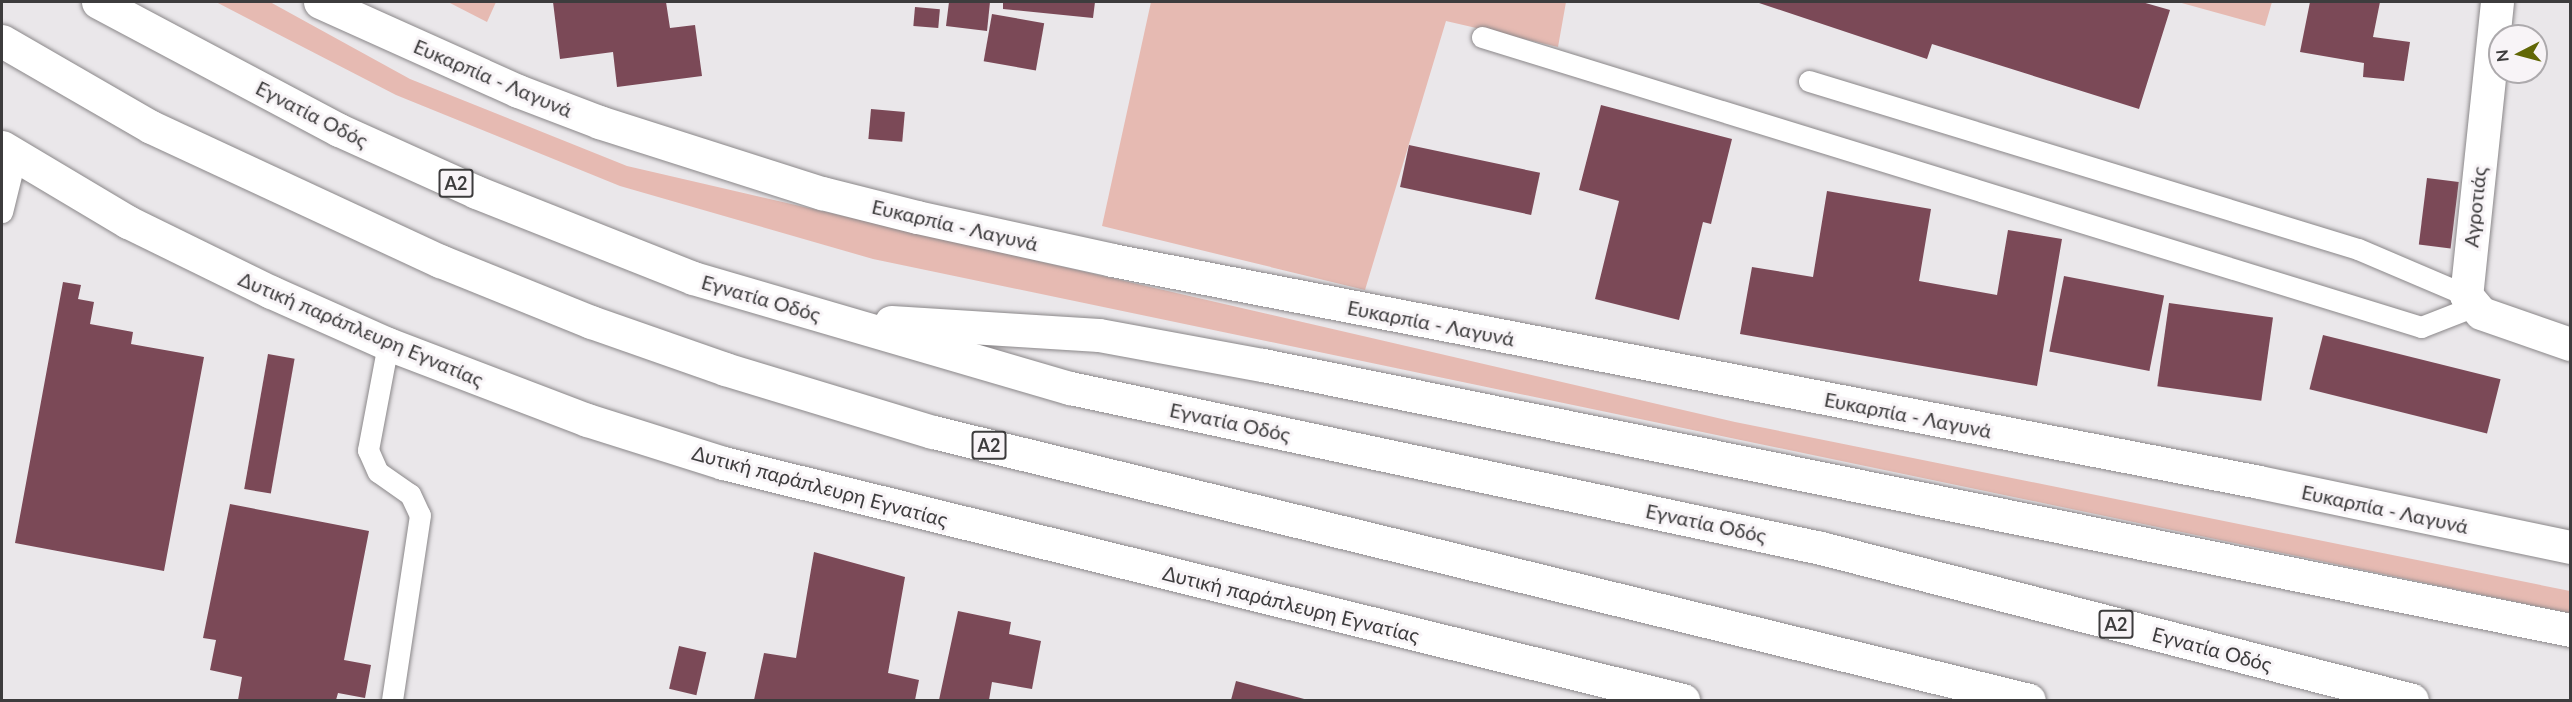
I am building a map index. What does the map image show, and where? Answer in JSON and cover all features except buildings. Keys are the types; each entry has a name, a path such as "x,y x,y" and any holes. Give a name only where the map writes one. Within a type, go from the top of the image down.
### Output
{"main road":[{"name":"Εγνατία Οδός","path":"98,2 339,130 476,192 693,278 1070,388 1821,548 2412,700"},
{"name":"Ευκαρπία - Λαγυνά","path":"320,2 508,87 598,122 822,193 917,217 1112,260 2259,482 2571,547"},
{"name":"Αγροτιάς","path":"2469,301 2497,2"},
{"name":"Α2","path":"2,41 151,127 430,256 591,322 725,369 933,432 2029,700"},
{"name":"Δυτική παράπλευρη Εγνατίας","path":"6,154 128,222 388,344 577,416 723,463 1683,700"},
{"path":"2469,301 2488,316 2571,344"},
{"path":"833,318 1111,337 1460,403 2571,630"}],"lane":[{"path":"1482,37 2421,327 2469,301"},
{"path":"1809,81 2358,249 2469,301"},
{"path":"2,212 6,154"},
{"path":"388,344 368,450 378,472 410,494 420,515 392,700"}],"shaded area":[{"path":"216,2 270,2 410,79 627,166 1735,422 2570,591 2570,613 873,259 620,186 396,95"},
{"path":"448,2 496,2 487,22"},
{"path":"1151,2 1566,2 1558,47 1446,21 1365,290 1102,226"},
{"path":"2178,2 2272,2 2265,26"}]}
